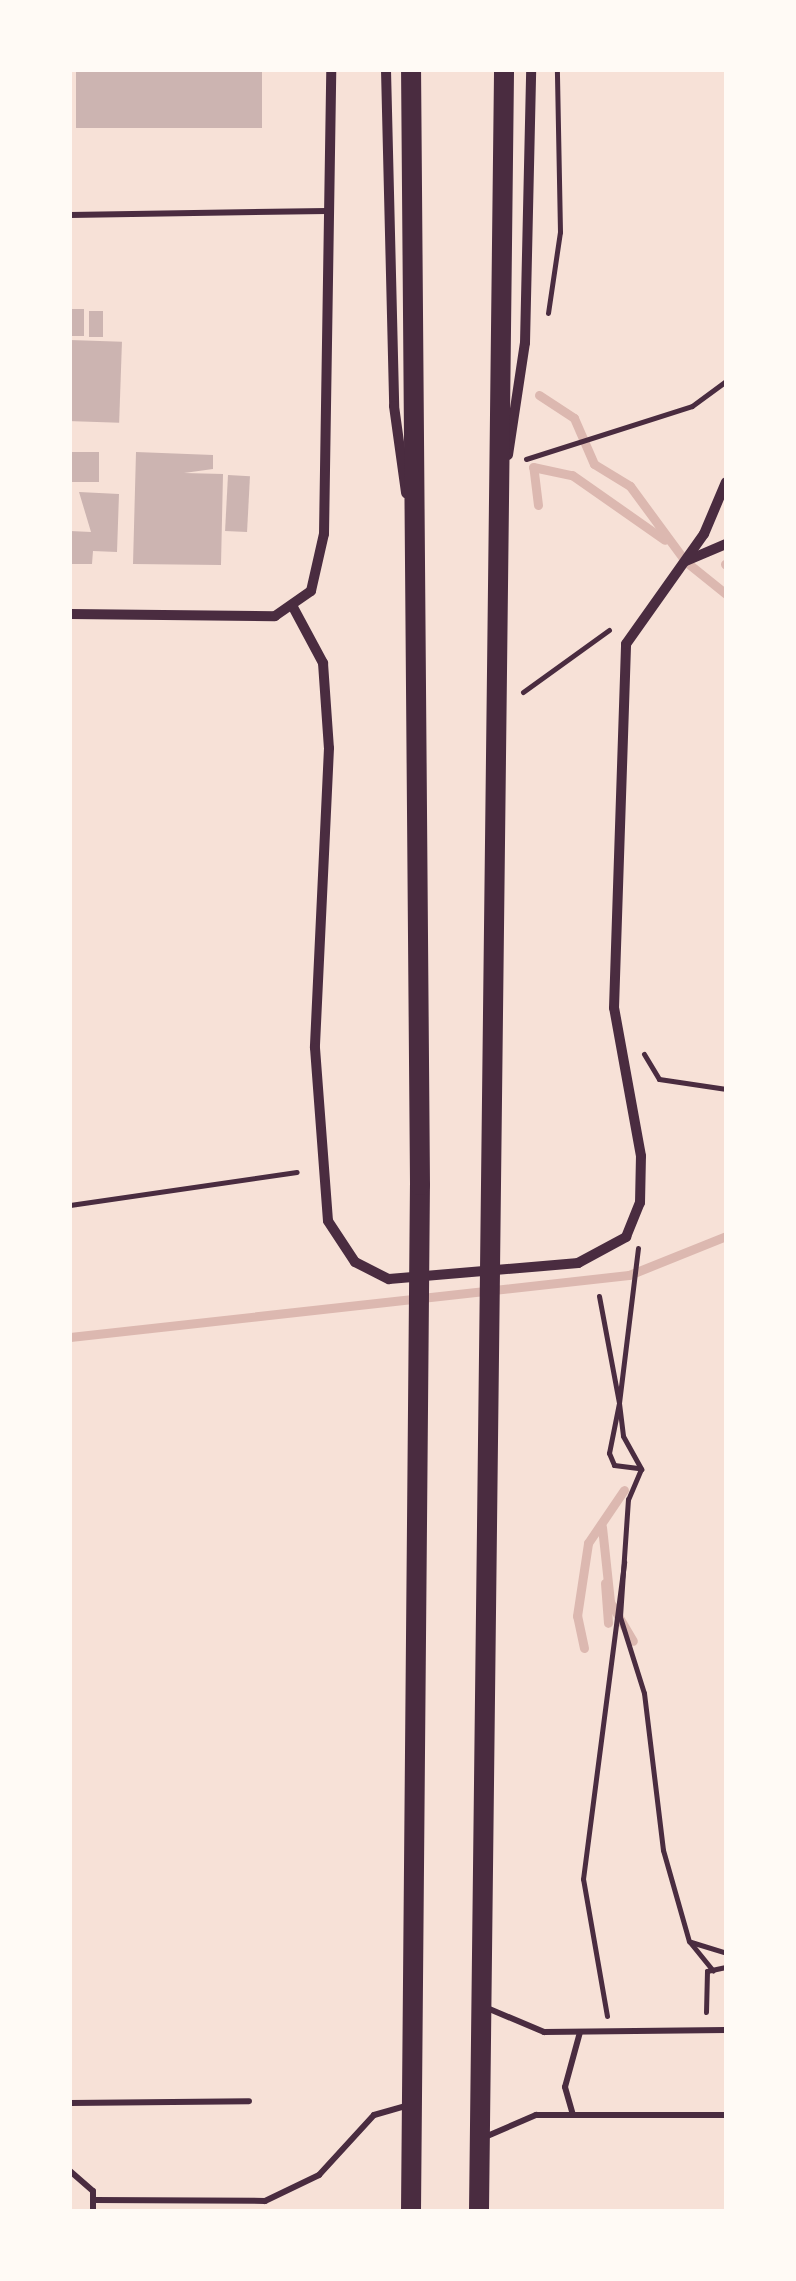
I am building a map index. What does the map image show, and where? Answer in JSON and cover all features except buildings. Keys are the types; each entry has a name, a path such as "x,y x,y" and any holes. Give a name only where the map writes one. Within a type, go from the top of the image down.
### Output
{"main road":[{"path":"411,70 408,509 420,1185 411,2211"},
{"path":"479,2211 504,70"}],"street":[{"path":"70,614 275,616 311,591 324,534 332,70"},
{"path":"386,70 394,406 408,509"},
{"path":"498,516 525,343 531,70"},
{"path":"293,607 322,663 329,748 315,1048 328,1221 355,1262 389,1279 578,1263 637,1225 641,1156 614,1008 626,644 686,562 726,482"},
{"path":"686,562 726,544"}],"lane":[{"path":"70,216 327,211"},
{"path":"480,2005 544,2032 726,2030"},
{"path":"574,2114 566,2087 580,2032"},
{"path":"70,2103 250,2102"},
{"path":"94,2200 265,2201 318,2174 374,2115 410,2105"},
{"path":"480,2140 536,2114 726,2115"},
{"path":"70,2172 94,2200 93,2211"}],"path":[{"path":"526,459 692,406 726,381"},
{"path":"523,692 623,620"},
{"path":"614,1008 659,1078 726,1088"},
{"path":"70,1205 297,1172"},
{"path":"637,1225 642,1270 608,1452 614,1464 641,1469"},
{"path":"598,1296 622,1436 641,1469"},
{"path":"641,1469 628,1499 620,1617 644,1694 654,1801 689,1940 713,1970 706,2030"},
{"path":"610,2032 583,1879 626,1550"},
{"path":"689,1940 726,1953"},
{"path":"713,1970 726,1967"}],"waterway":[{"path":"539,395 574,418 594,464 630,486 685,561 726,594"},
{"path":"538,505 533,467 572,475 665,540"},
{"path":"70,1337 629,1275 726,1236"},
{"path":"584,1648 577,1616 588,1543 624,1490"},
{"path":"602,1527 610,1602 633,1641"},
{"path":"605,1583 608,1623"}]}
